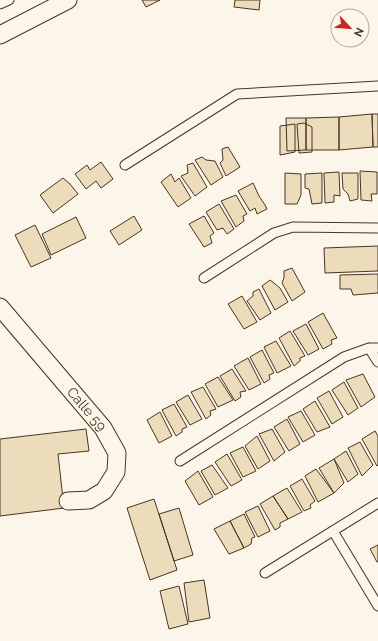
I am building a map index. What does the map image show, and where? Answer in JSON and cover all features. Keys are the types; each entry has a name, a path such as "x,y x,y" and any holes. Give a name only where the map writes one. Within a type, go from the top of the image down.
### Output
{"street":[{"path":"0,35 68,0"},
{"name":"Calle 59","path":"0,307 103,428 117,453 116,472 104,491 89,500 68,501"}],"lane":[{"path":"0,4 9,0"},
{"path":"126,165 237,94 378,86"},
{"path":"204,278 274,233 293,227 378,228"},
{"path":"180,460 344,356 374,348 378,362"},
{"path":"265,573 378,503"},
{"path":"333,531 378,606"}],"building":[{"path":"142,0 160,0 146,7"},
{"path":"235,0 260,0 259,10 234,7"},
{"path":"372,114 378,114 378,147 373,147"},
{"path":"372,114 373,147 339,150 339,117"},
{"path":"339,117 339,150 306,150 306,118"},
{"path":"286,118 306,118 306,150 287,151"},
{"path":"304,123 312,127 312,152 299,153 297,124"},
{"path":"295,124 295,152 280,155 280,126"},
{"path":"228,147 240,167 226,176 220,163 223,160 222,149"},
{"path":"202,157 206,160 215,161 223,177 211,185 195,160"},
{"path":"101,162 113,179 101,188 96,181 86,189 75,174 87,165 90,170"},
{"path":"193,163 207,187 195,196 181,176 188,173 187,165"},
{"path":"360,171 377,172 377,194 371,194 372,201 361,200"},
{"path":"339,172 340,196 334,195 334,202 325,203 324,173"},
{"path":"285,173 301,174 301,195 297,204 285,204"},
{"path":"322,173 322,203 312,204 309,189 305,188 305,174"},
{"path":"342,173 358,173 358,199 350,201 348,194 343,189"},
{"path":"171,174 175,182 179,178 191,198 178,207 161,182"},
{"path":"63,178 78,194 53,213 40,195"},
{"path":"253,183 267,209 257,214 255,208 250,211 238,191"},
{"path":"236,195 247,214 243,216 244,221 236,227 221,201"},
{"path":"219,204 234,229 227,234 223,228 217,230 206,212"},
{"path":"134,216 142,230 119,245 110,231"},
{"path":"204,216 214,233 210,236 212,243 204,247 189,224"},
{"path":"76,217 86,238 51,255 42,234"},
{"path":"35,225 51,258 31,267 15,235"},
{"path":"378,246 378,271 325,273 324,248"},
{"path":"292,268 305,292 292,301 282,283 284,271"},
{"path":"378,274 378,293 353,295 351,289 340,289 340,275"},
{"path":"270,280 280,288 288,302 275,310 262,286"},
{"path":"259,289 271,313 260,320 247,301 253,296 253,292"},
{"path":"242,296 257,322 244,329 228,304"},
{"path":"323,313 337,338 331,340 332,344 323,349 308,322"},
{"path":"306,324 319,349 308,355 293,331"},
{"path":"290,331 305,356 300,358 300,361 294,366 279,338"},
{"path":"276,341 291,366 277,373 264,347"},
{"path":"262,350 274,373 269,375 270,379 264,383 250,357"},
{"path":"248,358 261,384 249,390 234,366"},
{"path":"232,369 246,391 240,392 241,397 235,401 220,376"},
{"path":"363,374 375,397 361,407 346,380"},
{"path":"218,377 233,400 218,407 205,384"},
{"path":"344,382 358,408 348,415 332,390"},
{"path":"203,387 216,409 210,411 211,415 206,419 191,392"},
{"path":"329,391 343,417 332,424 317,398"},
{"path":"188,395 202,419 190,425 176,402"},
{"path":"315,401 330,427 317,432 303,409"},
{"path":"174,404 187,427 182,429 182,432 176,436 162,410"},
{"path":"301,411 315,435 303,442 288,417"},
{"path":"160,412 172,436 159,443 147,420"},
{"path":"287,419 300,444 289,451 274,427"},
{"path":"86,429 89,451 58,454 64,508 0,516 0,439"},
{"path":"272,429 285,452 274,461 259,434"},
{"path":"375,431 378,436 377,466 362,439"},
{"path":"257,436 270,461 258,469 245,446"},
{"path":"360,442 373,465 362,476 348,448"},
{"path":"243,447 256,471 243,477 230,453"},
{"path":"346,451 358,474 348,482 334,459"},
{"path":"227,454 242,480 231,486 215,462"},
{"path":"334,459 344,483 334,493 319,468"},
{"path":"212,465 228,488 215,495 201,471"},
{"path":"316,469 334,493 318,502 305,476"},
{"path":"198,471 213,497 199,505 185,481"},
{"path":"302,479 315,501 310,505 311,508 304,511 290,486"},
{"path":"287,488 302,512 288,519 273,496"},
{"path":"273,496 288,519 280,523 280,527 275,530 260,504"},
{"path":"154,499 177,570 150,580 127,508"},
{"path":"258,506 270,531 258,537 245,512"},
{"path":"179,508 193,555 174,561 159,514"},
{"path":"244,514 255,537 252,538 251,544 244,548 230,521"},
{"path":"230,521 244,548 229,554 214,529"},
{"path":"378,545 378,562 377,562 370,549"},
{"path":"204,580 210,618 189,622 184,583"},
{"path":"179,586 188,624 169,629 160,591"}]}
